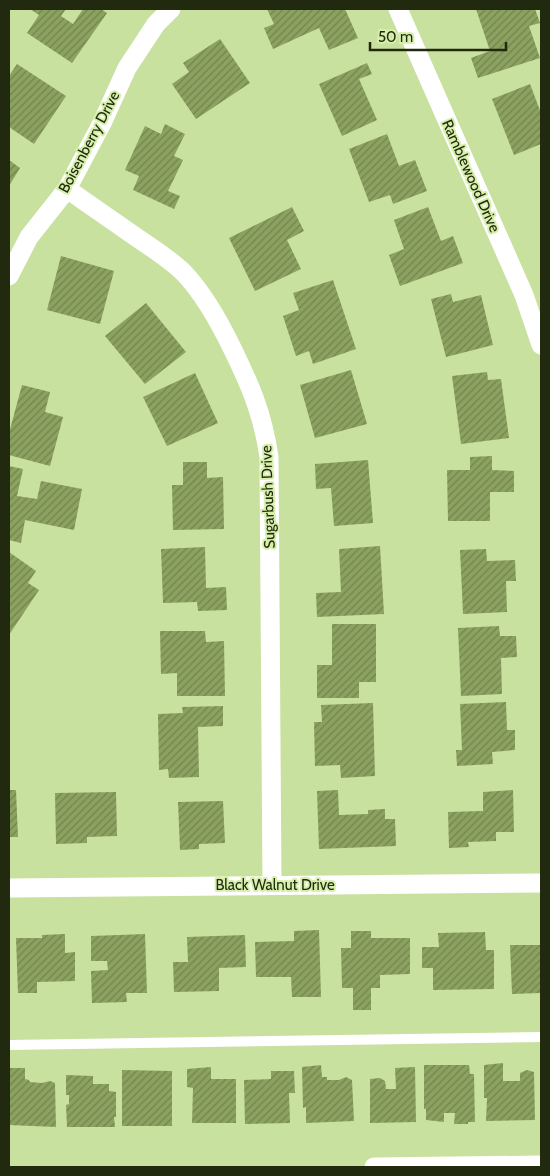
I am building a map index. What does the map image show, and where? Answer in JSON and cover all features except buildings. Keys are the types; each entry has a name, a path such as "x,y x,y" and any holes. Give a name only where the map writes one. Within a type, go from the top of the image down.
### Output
{"street":[{"name":"Boisenberry Drive","path":"9,276 29,237 67,189 102,123 127,68 156,24 171,9"},
{"name":"Ramblewood Drive","path":"398,9 524,296 541,344"},
{"name":"Sugarbush Drive","path":"67,189 162,255 184,273 218,320 260,410 266,433 269,457 272,885"},
{"name":"Black Walnut Drive","path":"9,888 541,883"},
{"path":"374,1167 541,1165"}],"lane":[{"path":"9,1045 541,1037"}]}
